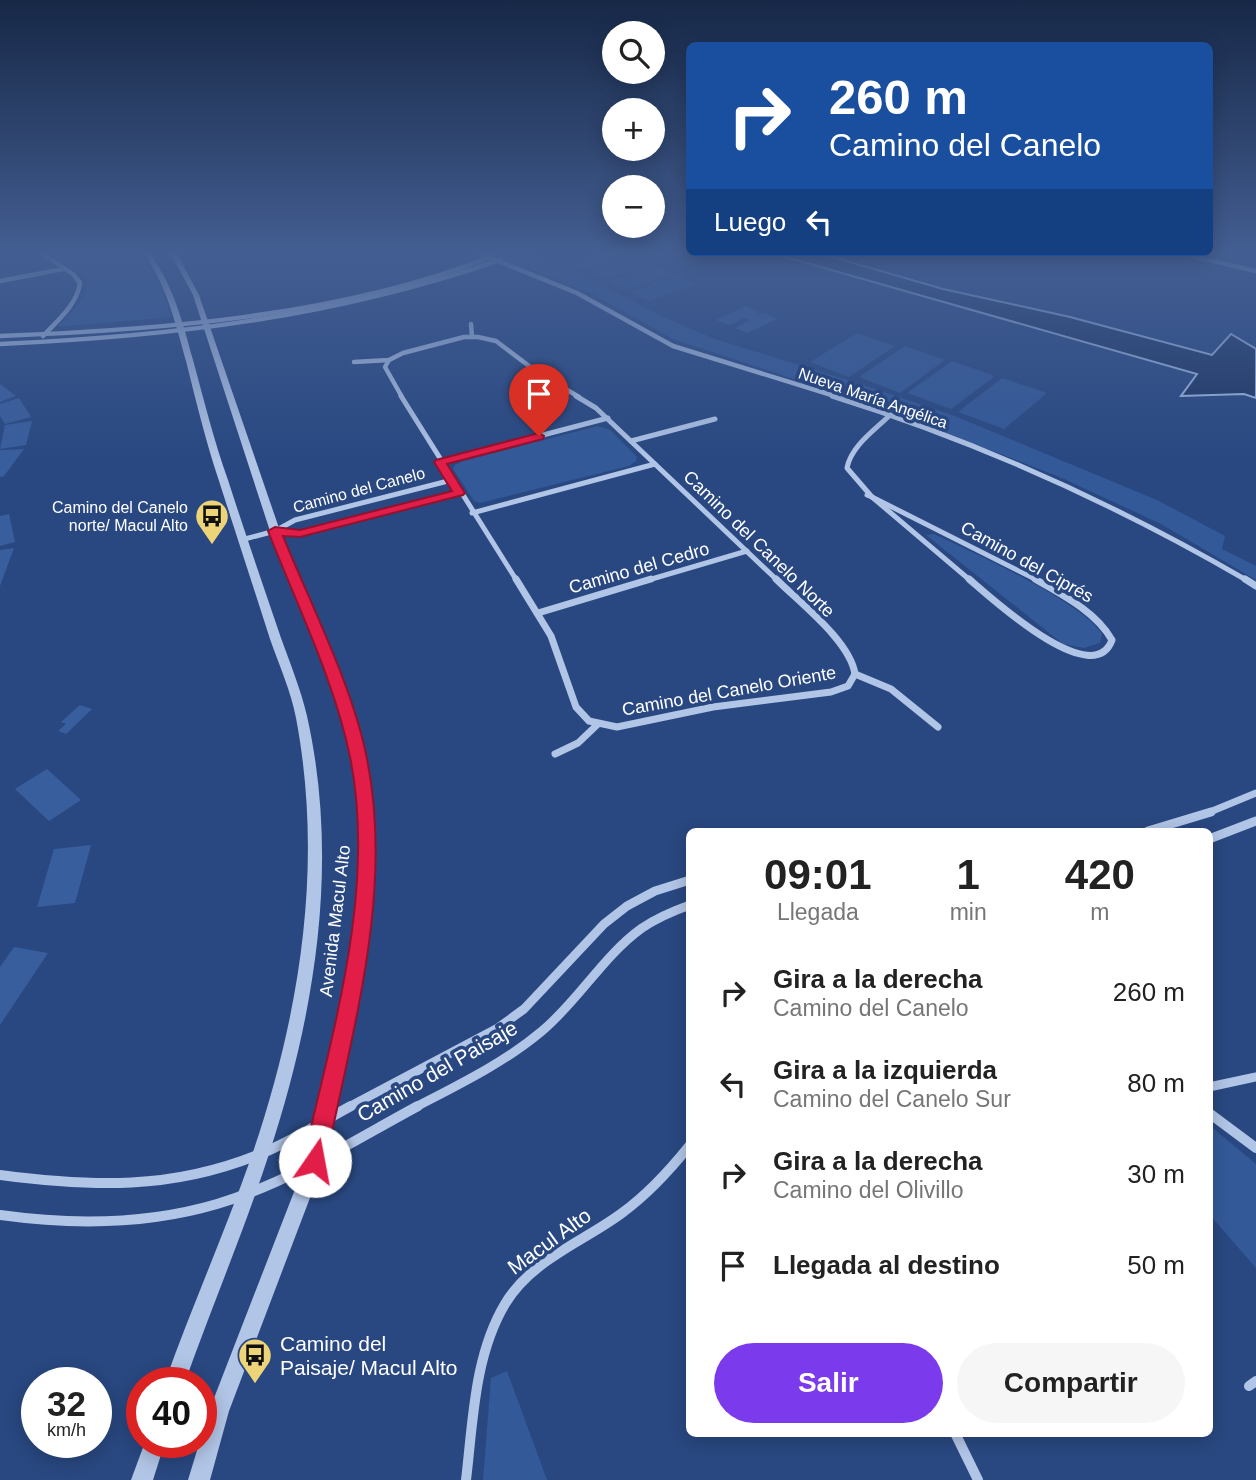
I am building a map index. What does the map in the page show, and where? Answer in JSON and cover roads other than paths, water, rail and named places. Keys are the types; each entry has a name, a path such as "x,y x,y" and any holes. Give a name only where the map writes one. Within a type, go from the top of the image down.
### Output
{"street":[{"path":"39,342 56,321"},
{"name":"Avenida Macul Alto","path":"178,321 241,540 301,714 309,746 317,821 317,866 308,970 297,1030 261,1154 181,1367"},
{"path":"0,344 39,342 216,321"},
{"path":"205,323 220,321"},
{"name":"Nueva María Angélica","path":"628,321 673,346 890,415 992,454 1098,500 1167,534 1256,586"},
{"name":"Avenida Macul Alto","path":"199,1480 219,1411 315,1161 357,962 367,857 366,804 359,757 347,712 275,531 205,323"},
{"path":"354,362 389,360 404,353 472,337 471,324"},
{"path":"0,336 179,327"},
{"name":"Camino del Canelo Norte","path":"472,337 496,341 537,372 589,402 608,418 850,653 855,674"},
{"path":"389,360 385,367 388,375 459,493 551,636 576,707 581,714 598,724 578,743 555,754"},
{"name":"Camino del Ciprés","path":"867,495 987,553 1058,592 1108,626 1111,644 1102,652 1088,655 1070,653 1052,644 867,495 848,475 847,463 890,415"},
{"path":"440,462 608,418"},
{"path":"631,441 715,419"},
{"path":"472,513 655,464"},
{"name":"Camino del Canelo","path":"241,540 275,531 295,520 452,481"},
{"name":"Camino del Canelo","path":"275,531 300,533 459,493"},
{"name":"Camino del Cedro","path":"538,612 747,551"},
{"name":"Camino del Canelo Oriente","path":"598,724 607,727 629,726 713,707 831,692 848,686 855,674 891,689 937,727"},
{"path":"1158,828 1212,812 1256,793"},
{"path":"1213,837 1256,821"},
{"name":"Camino del Paisaje","path":"0,1175 70,1184 143,1183 200,1174 261,1154 514,1018 612,915 642,897 686,881"},
{"name":"Camino del Paisaje","path":"0,1215 64,1221 118,1220 172,1214 245,1194 315,1161 494,1065 520,1048 565,1010 632,933 652,920 686,907"},
{"path":"1213,1086 1256,1077"},
{"path":"1213,1117 1256,1148"},
{"name":"Macul Alto","path":"466,1480 482,1372 490,1340 505,1303 516,1289 550,1259 604,1224 660,1180 686,1150"},
{"path":"957,1437 978,1480"},
{"path":"142,1480 150,1458"}],"place":[{"name":"Camino del Canelo norte/ Macul Alto","path":"212,546"},
{"name":"Camino del Paisaje/ Macul Alto","path":"255,1385"}]}
